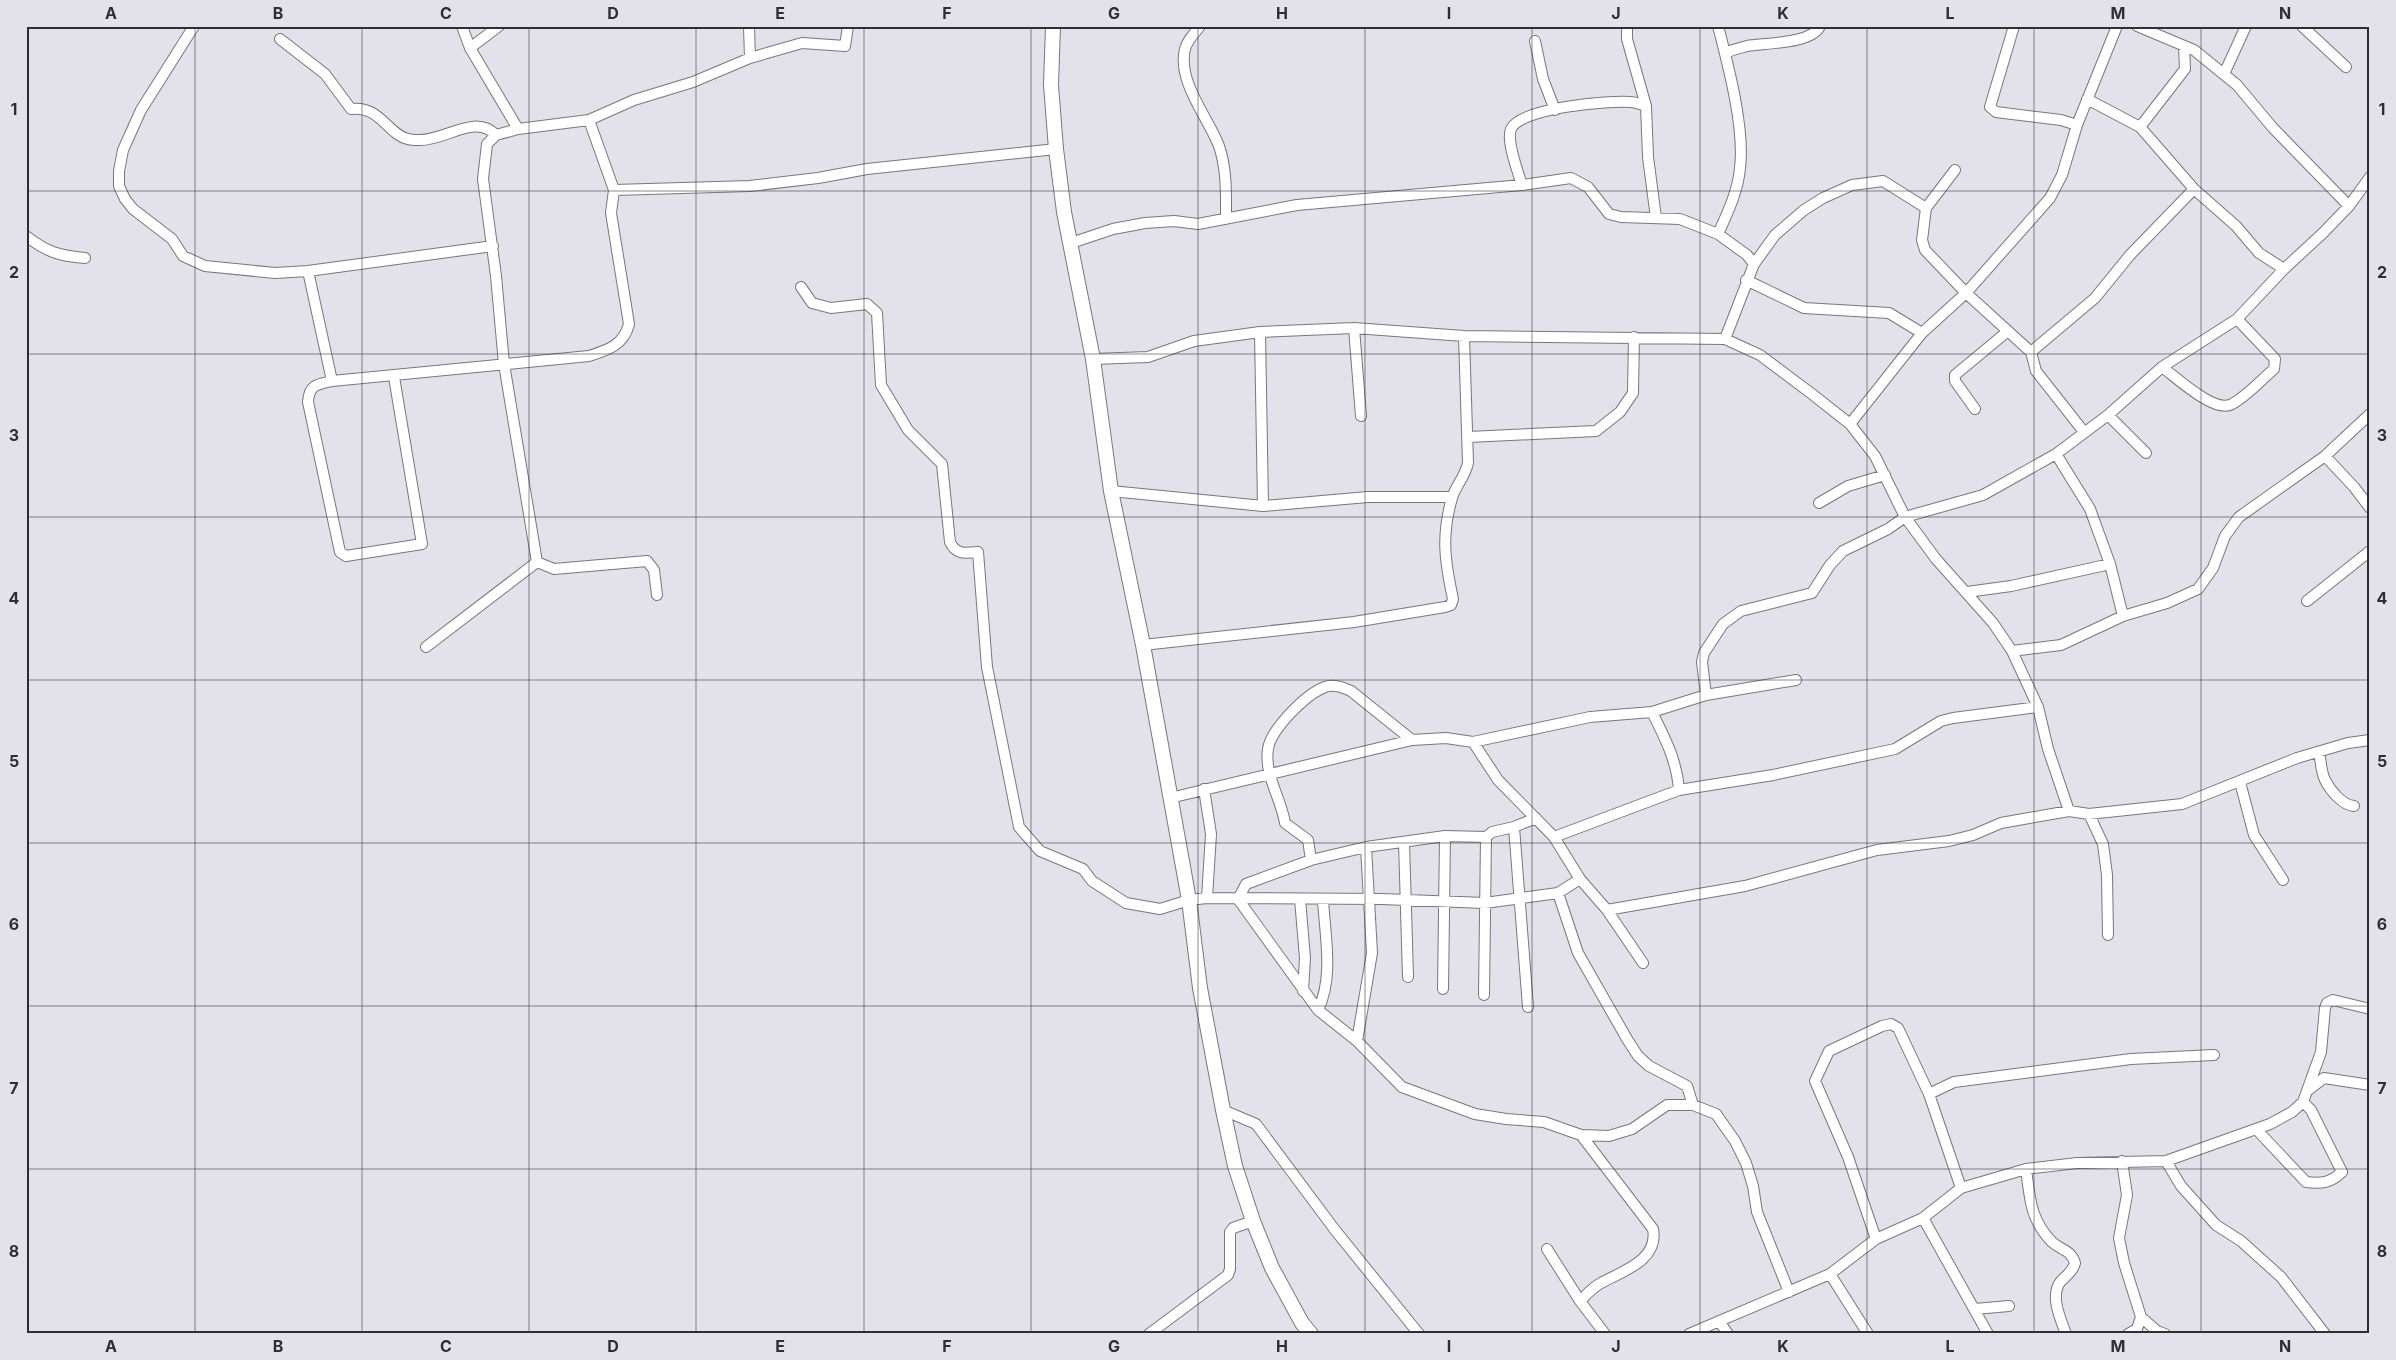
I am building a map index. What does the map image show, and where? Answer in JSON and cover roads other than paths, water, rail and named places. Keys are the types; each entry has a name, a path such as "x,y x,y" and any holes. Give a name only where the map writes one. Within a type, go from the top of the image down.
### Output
{"main road":[{"path":"1054,26 1051,85 1056,149 1071,243 1093,358 1111,491 1143,645 1189,900 1200,988 1223,1110 1236,1166 1253,1221 1272,1268 1302,1322 1311,1334"}],"street":[{"path":"194,26 141,110 123,150 119,186 132,209 172,239 183,256 205,266 275,273 308,271 492,246"},
{"path":"462,26 470,48 518,129"},
{"path":"470,48 500,26"},
{"path":"749,26 750,58"},
{"path":"537,562 504,364 483,179 487,144 496,135 518,129 589,120 634,100 692,82 750,58 802,43 845,46 848,26"},
{"path":"1200,26 1185,49 1185,64 1190,90 1219,147 1226,179 1226,219"},
{"path":"1627,26 1627,39 1646,106 1648,157 1656,218"},
{"path":"1718,26 1725,53 1738,127 1740,167 1734,199 1718,234"},
{"path":"1725,53 1746,46 1802,39 1812,35 1820,26"},
{"path":"2014,26 1990,107 1996,112 2061,120 2077,125"},
{"path":"1850,424 1922,333 1966,293 2050,198 2062,175 2077,125 2117,26"},
{"path":"2137,26 2194,50 2237,85 2272,128 2349,206"},
{"path":"2224,74 2246,26"},
{"path":"2302,26 2346,66"},
{"path":"280,39 325,74 351,109 360,108 372,113 406,139 426,140 465,128 480,126 489,128 496,135"},
{"path":"1535,41 1543,79 1555,110"},
{"path":"2140,127 2185,69 2184,47"},
{"path":"2087,99 2140,127 2194,189 2236,226 2259,253 2284,269"},
{"path":"1522,185 1509,138 1515,123 1530,115 1555,110 1632,102 1646,106"},
{"path":"394,377 422,544 346,556 340,552 308,402 308,392 315,384 589,356 615,346 622,341 629,324 611,213 614,190 589,120"},
{"path":"614,190 750,186 818,178 867,169 1056,149"},
{"path":"1955,170 1926,208 1922,240 1925,250 1966,293 2031,352 2036,371 2084,432"},
{"path":"1071,243 1113,229 1144,223 1174,221 1198,224 1297,205 1522,185 1571,178 1588,187 1609,214 1621,217 1680,219 1718,234 1748,255 1754,264"},
{"path":"1706,695 1702,662 1704,653 1723,624 1740,611 1812,593 1830,565 1843,551 1888,529 1905,516 1983,496 2056,454 2108,415 2162,367 2237,319 2284,269 2323,234 2349,206 2370,178"},
{"path":"1725,339 1746,280 1754,264 1774,235 1823,198 1852,185 1883,181 1926,208"},
{"path":"2031,352 2095,298 2130,254 2194,189"},
{"path":"26,236 45,250 66,256 85,258"},
{"path":"308,271 332,381"},
{"path":"1746,280 1804,308 1890,314 1922,333"},
{"path":"801,287 812,303 830,308 868,304 872,308 876,314 881,385 908,430 942,464 950,542 953,548 960,553 978,552 987,666 1019,827 1040,851 1083,869 1092,881 1126,903 1160,909 1189,900 1208,898 1370,899 1485,903 1558,893 1580,879"},
{"path":"2162,367 2212,404 2222,407 2231,405 2274,369 2276,363 2275,359 2237,319"},
{"path":"1093,358 1148,357 1194,341 1260,332 1354,328 1464,336 1725,339 1760,355 1850,424 1875,456 1905,516 1936,559 1967,592 2012,651 2038,707 2048,749 2069,811"},
{"path":"1354,328 1361,416"},
{"path":"1975,409 1955,381 1955,375 2008,331"},
{"path":"1260,332 1263,506"},
{"path":"1143,645 1354,622 1445,607 1451,604 1453,599 1444,555 1445,534 1452,497 1465,475 1468,437 1464,336"},
{"path":"1468,437 1596,431 1620,412 1633,393 1634,337"},
{"path":"2012,651 2061,644 2123,616 2167,604 2198,589 2214,568 2225,536 2239,516 2326,456 2370,414"},
{"path":"2108,415 2146,453"},
{"path":"2056,454 2090,510 2110,564 2123,616"},
{"path":"2326,456 2354,486 2370,508"},
{"path":"1820,503 1848,486 1885,475"},
{"path":"1111,491 1263,506 1368,497 1452,497"},
{"path":"2308,601 2370,551"},
{"path":"537,562 554,569 647,561 654,570 657,596"},
{"path":"426,647 537,562"},
{"path":"1967,592 2011,586 2110,564"},
{"path":"1170,798 1269,776 1412,740 1446,738 1473,742 1590,717 1652,712 1706,695 1796,680"},
{"path":"1311,860 1308,840 1285,823 1283,811 1269,776 1268,749 1271,739 1299,704 1325,687 1339,686 1351,691 1412,740"},
{"path":"1554,837 1678,790 1773,775 1866,757 1895,749 1941,721 2038,707"},
{"path":"1652,712 1669,746 1677,771 1678,790"},
{"path":"1607,910 1745,886 1877,850 1948,842 1973,835 2000,823 2069,811 2089,814 2182,804 2297,758 2348,743 2370,740"},
{"path":"1473,742 1498,780 1554,837 1580,879 1607,910 1643,963"},
{"path":"2319,752 2325,780 2346,805 2354,806"},
{"path":"2240,782 2254,835 2283,880"},
{"path":"1204,789 1211,834 1208,898"},
{"path":"2089,814 2103,844 2108,935"},
{"path":"1238,899 1246,884 1311,860 1366,847 1445,836 1486,837 1492,832 1514,827 1536,818"},
{"path":"1514,827 1528,1008"},
{"path":"1443,989 1445,836"},
{"path":"1484,995 1486,837"},
{"path":"1404,842 1408,976"},
{"path":"1356,1041 1372,953 1366,847"},
{"path":"1558,893 1578,954 1627,1039 1638,1056 1649,1066 1687,1086 1693,1105"},
{"path":"1238,899 1303,992 1318,1010 1356,1041 1402,1087 1475,1114 1544,1122 1581,1135 1609,1136 1632,1129 1667,1105 1693,1105 1716,1114 1735,1141 1746,1163 1753,1186 1757,1212 1789,1292"},
{"path":"1300,899 1305,958 1303,992"},
{"path":"1318,1010 1324,998 1328,967 1323,900"},
{"path":"1690,1334 1830,1274 1876,1239 1923,1218 1961,1188 2026,1169 2122,1161 2166,1161 2257,1130 2292,1112 2303,1102 2321,1052 2327,1003 2334,1000 2370,1009"},
{"path":"1876,1239 1848,1156 1815,1081 1828,1051 1891,1024 1898,1028 1929,1094 1961,1188"},
{"path":"1929,1094 1954,1082 2131,1059 2214,1055"},
{"path":"2317,1062 2324,1078"},
{"path":"2306,1092 2324,1078 2370,1085"},
{"path":"2257,1130 2306,1182 2322,1184 2334,1179 2342,1172 2311,1110 2303,1102"},
{"path":"1223,1110 1256,1124 1335,1230 1419,1334"},
{"path":"1580,1301 1599,1284 1638,1263 1648,1254 1654,1242 1653,1229 1581,1135"},
{"path":"2122,1161 2127,1195 2119,1238 2124,1263 2141,1317 2157,1331 2165,1334"},
{"path":"2166,1161 2181,1186 2216,1225 2241,1241 2281,1277 2325,1334"},
{"path":"2026,1169 2034,1217 2053,1242 2066,1249 2075,1263 2068,1275 2059,1283 2056,1297 2058,1311 2066,1334"},
{"path":"1923,1218 1988,1334"},
{"path":"1149,1334 1228,1274 1230,1269 1230,1232 1233,1228 1253,1221"},
{"path":"1547,1249 1580,1301 1605,1334"},
{"path":"1830,1274 1868,1334"},
{"path":"1975,1309 2010,1306"},
{"path":"2128,1334 2137,1329 2141,1317"},
{"path":"1719,1321 1728,1334"}]}
